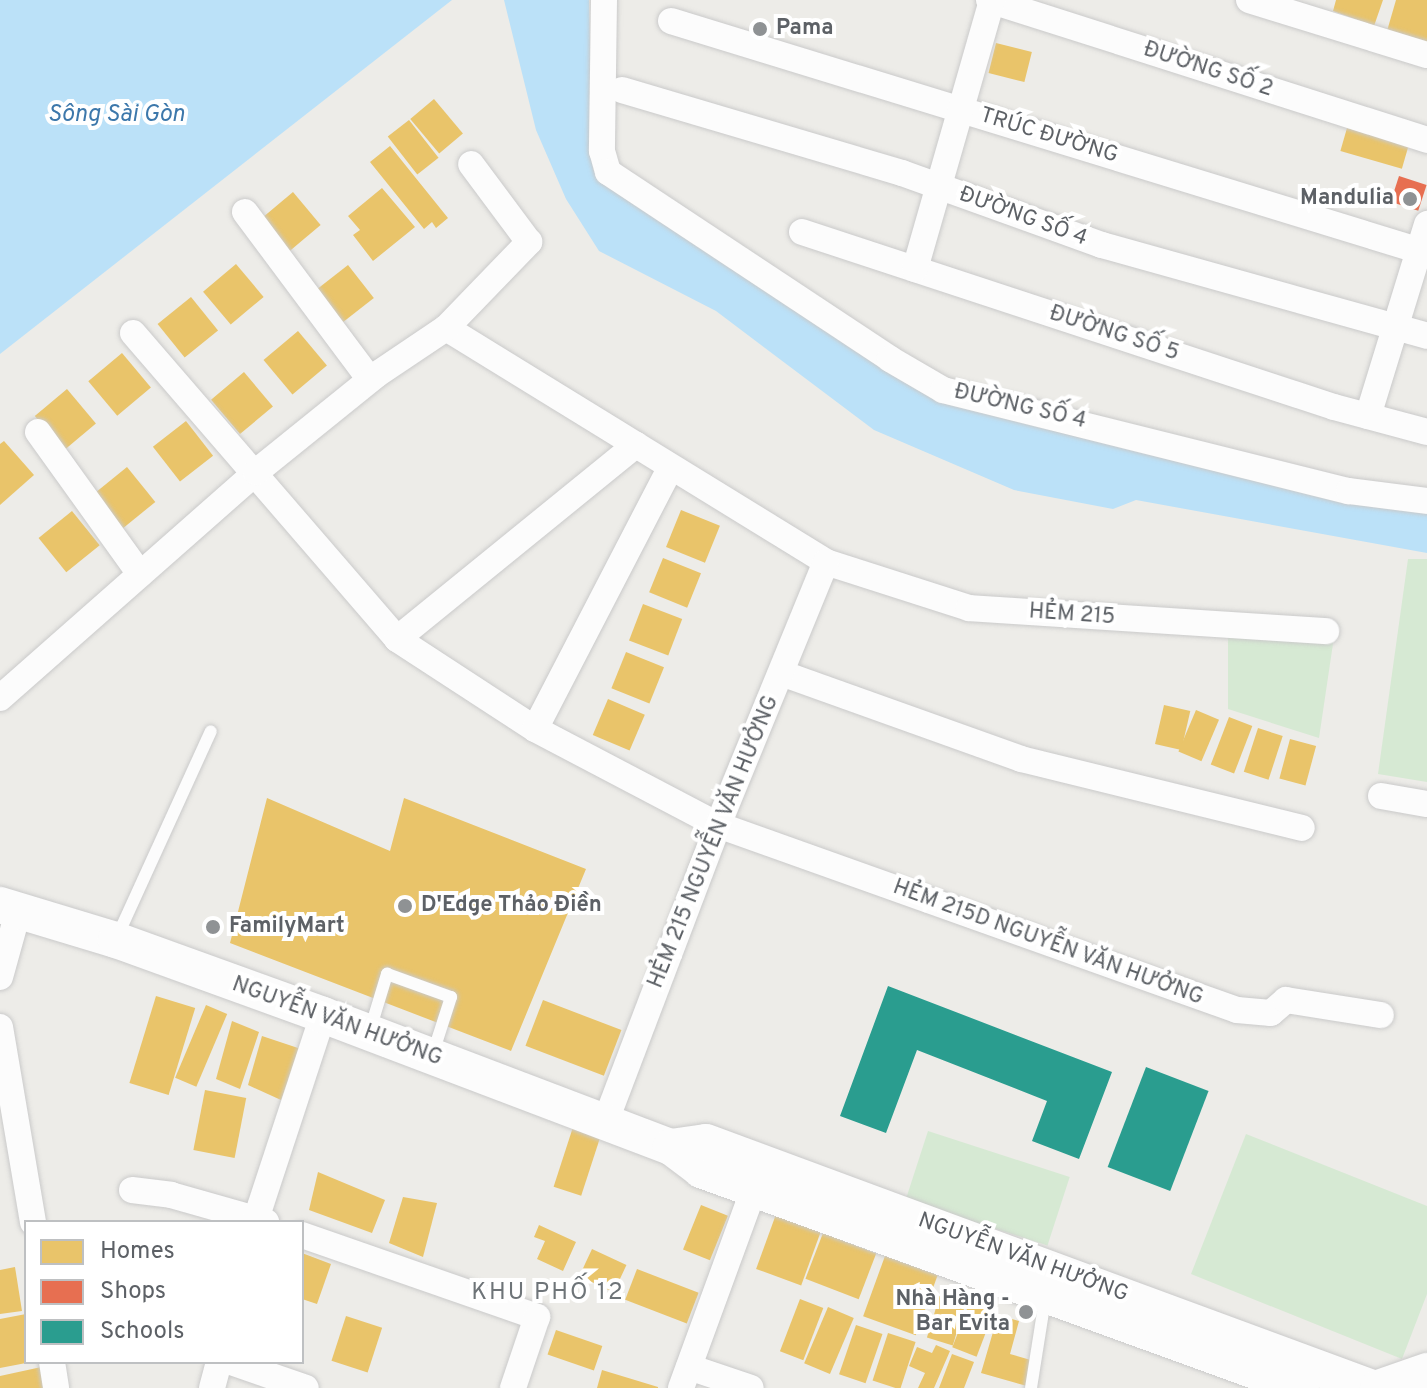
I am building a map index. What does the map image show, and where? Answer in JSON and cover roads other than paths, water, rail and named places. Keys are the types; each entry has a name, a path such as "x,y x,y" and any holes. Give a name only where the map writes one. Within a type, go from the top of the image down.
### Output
{"main road":[{"name":"NGUYỄN VĂN HƯỞNG","path":"9,909 116,940 432,1056 671,1147 701,1170 754,1188 880,1221 1372,1388"},
{"name":"NGUYỄN VĂN HƯỞNG","path":"671,1147 706,1142 1045,1298 1302,1388"},
{"path":"1378,1388 1427,1371"}],"street":[{"path":"604,0 609,84"},
{"path":"915,269 991,0"},
{"name":"ĐƯỜNG SỐ 2","path":"991,0 1427,140"},
{"path":"1249,0 1427,55"},
{"name":"TRÚC ĐƯỜNG","path":"671,21 1423,252"},
{"name":"ĐƯỜNG SỐ 4","path":"1427,336 1102,245 937,185 609,84 602,151 608,172 666,215 943,390 1349,491 1427,501"},
{"path":"0,698 256,472 370,380 446,328 529,242 471,164"},
{"path":"245,212 370,380"},
{"path":"1368,416 1395,326 1423,252 1427,224"},
{"name":"ĐƯỜNG SỐ 5","path":"802,232 1368,416 1427,432"},
{"name":"HẺM 215","path":"446,328 826,562 969,608 1326,631"},
{"name":"HẺM 215D NGUYỄN VĂN HƯỞNG","path":"133,333 397,639 535,729 718,825 1237,1010 1271,1013 1286,1000 1381,1015"},
{"path":"38,432 140,574"},
{"path":"397,639 636,445"},
{"path":"535,729 671,467"},
{"name":"HẺM 215 NGUYỄN VĂN HƯỞNG","path":"605,1123 718,825 826,562"},
{"path":"781,673 1021,759 1302,828"},
{"path":"1381,796 1427,804"},
{"path":"0,977 9,909"},
{"path":"259,1220 323,1015"},
{"path":"0,1027 8,1104 33,1220"},
{"path":"751,1388 685,1377 754,1188"},
{"path":"132,1190 171,1195 256,1220"},
{"path":"304,1236 537,1317 513,1388"},
{"path":"52,1364 56,1388"},
{"path":"212,1388 218,1364"},
{"path":"237,1364 306,1388"}],"lane":[{"path":"116,940 211,731"},
{"path":"369,1033 387,974 451,997 432,1056"},
{"path":"1031,1388 1045,1298"}],"water":[{"name":"Sông Sài Gòn","path":"0,0 452,0 0,354"},
{"path":"504,0 589,0 593,170 943,402 1427,505 1427,553 1136,500 1113,509 1014,490 874,430 716,311 599,251 566,199 536,130"}],"place":[{"name":"Pama","path":"760,29"},
{"name":"Mandulia","path":"1410,199"},
{"name":"D'Edge Thảo Điền","path":"405,906"},
{"name":"FamilyMart","path":"213,927"},
{"name":"Nhà Hàng - Bar Evita","path":"1026,1312"}],"district":[{"name":"KHU PHỐ 12","path":"548,1294"}]}
